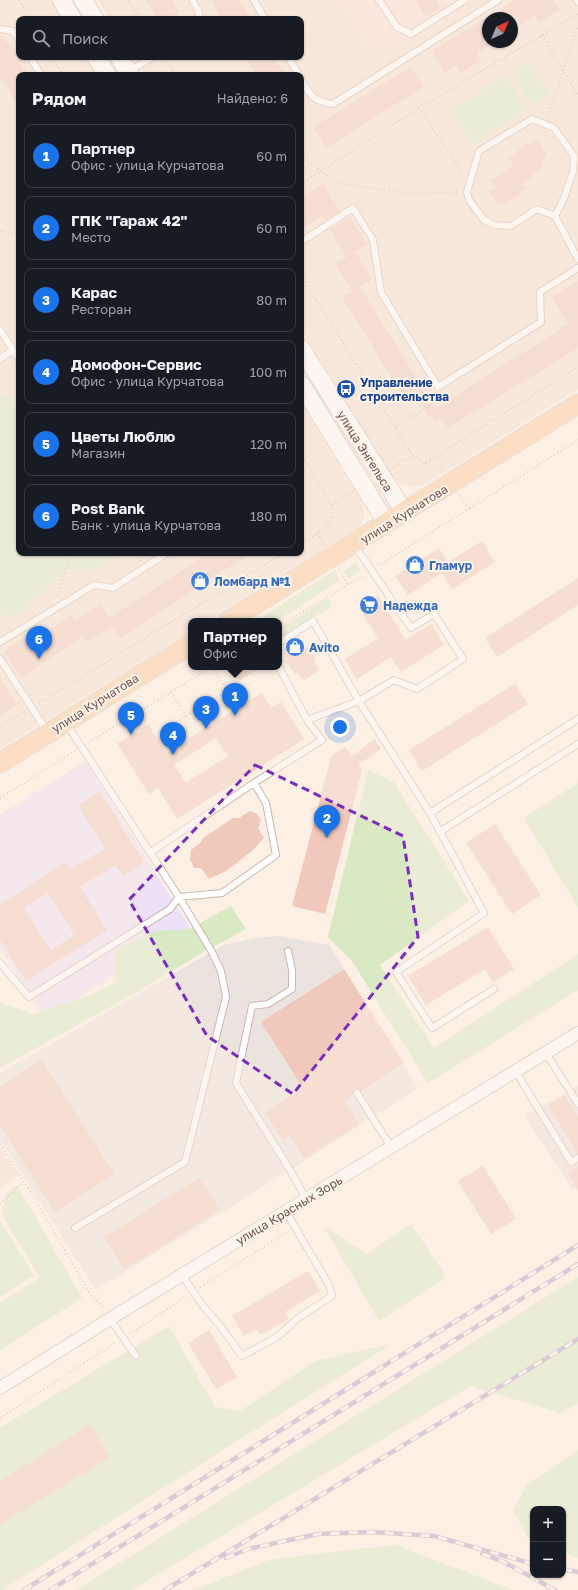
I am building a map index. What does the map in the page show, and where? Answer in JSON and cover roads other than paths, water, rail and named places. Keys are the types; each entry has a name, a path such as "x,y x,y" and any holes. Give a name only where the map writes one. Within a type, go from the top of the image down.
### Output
{"main road":[{"path":"61,0 71,16"},
{"path":"83,0 93,16"},
{"name":"улица Энгельса","path":"304,353 405,513"},
{"name":"улица Энгельса","path":"304,390 388,524"},
{"name":"улица Курчатова","path":"235,618 247,613 578,404"},
{"name":"улица Курчатова","path":"0,763 188,646"}],"street":[{"name":"улица Красных Зорь","path":"0,1388 578,1033"}],"lane":[{"path":"192,0 198,10 199,16"},
{"path":"254,0 263,16"},
{"path":"379,0 397,27 411,34 464,0"},
{"path":"304,84 311,96 321,102 333,104 498,0"},
{"path":"0,29 13,31 16,36"},
{"path":"32,60 39,72"},
{"path":"126,68 146,60"},
{"path":"290,60 297,72"},
{"path":"555,216 576,170 574,156 554,128 532,119 479,151 467,192 469,200 484,220 494,225 511,226 537,209 555,216 578,259"},
{"path":"304,240 353,208 373,240 381,292 438,387 541,322 540,292 578,268"},
{"path":"0,330 16,354"},
{"path":"0,359 13,350"},
{"path":"307,720 359,700 394,680 417,689 462,659 434,614 411,628 354,545"},
{"path":"0,642 94,585 113,588 162,556"},
{"path":"282,641 313,621 359,700 441,831 484,913 396,972 432,1028 494,989"},
{"path":"0,659 48,733"},
{"path":"151,852 254,783 322,740 307,720 281,670"},
{"path":"430,813 578,720"},
{"path":"66,722 151,852 212,952 221,971 226,997 185,1162 75,1228"},
{"path":"441,831 578,744"},
{"path":"0,963 29,997 170,909 179,897 222,893 276,854 266,804 254,783"},
{"path":"288,951 292,970 292,988 268,1004 252,1006 236,1083 290,1170 306,1199"},
{"path":"546,1053 578,1104"},
{"path":"516,1072 571,1162 578,1158"},
{"path":"357,1093 391,1147"},
{"path":"182,1275 203,1306 221,1327 242,1356 277,1337 298,1318 332,1296 329,1285 286,1212"},
{"path":"112,1318 123,1338 136,1356"}],"railway":[{"path":"24,1590 578,1245"},
{"path":"50,1590 578,1264"},
{"path":"165,1590 578,1339"},
{"path":"226,1558 248,1549 318,1534 372,1532 434,1536 530,1563"},
{"path":"482,1554 502,1561 555,1590"},
{"path":"566,1570 578,1572"}],"place":[{"name":"Управление строительства","path":"346,389"},
{"name":"Гламур","path":"415,565"},
{"name":"Ломбард №1","path":"200,581"},
{"name":"Надежда","path":"369,605"},
{"name":"Avito","path":"295,647"},
{"name":"Post Bank","path":"39,659"},
{"name":"Партнер","path":"235,716"},
{"name":"Карас","path":"206,729"},
{"name":"Цветы Люблю","path":"131,735"},
{"name":"Домофон-Сервис","path":"173,755"},
{"name":"ГПК \"Гараж 42\"","path":"327,838"}]}
